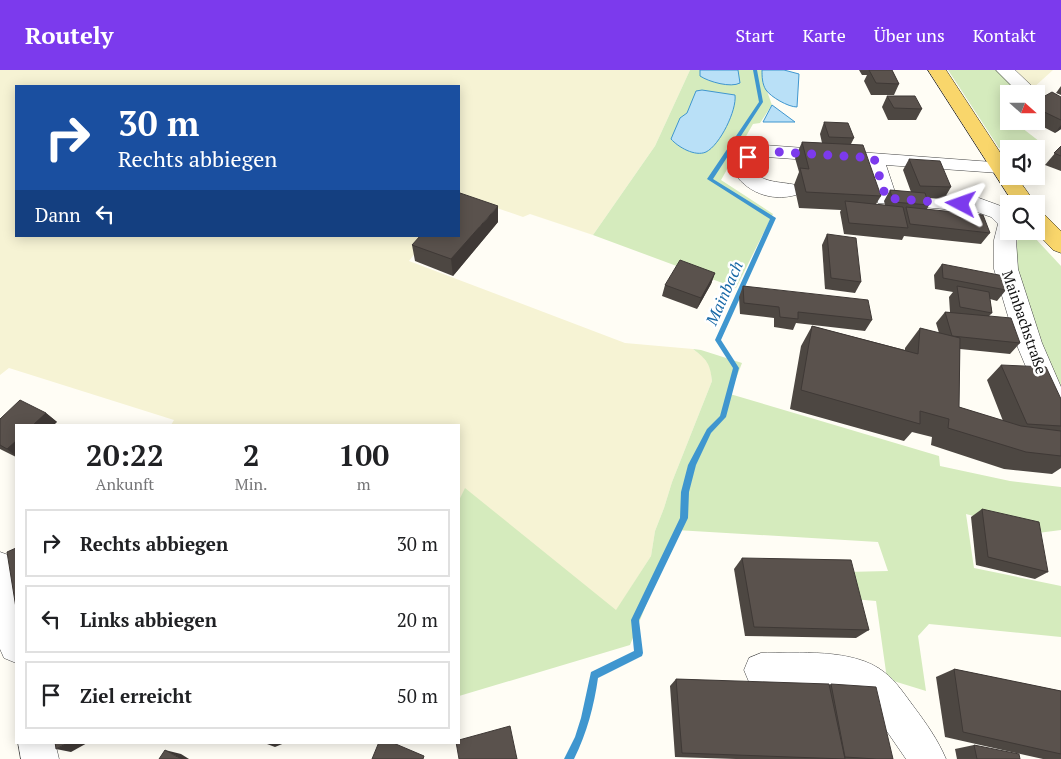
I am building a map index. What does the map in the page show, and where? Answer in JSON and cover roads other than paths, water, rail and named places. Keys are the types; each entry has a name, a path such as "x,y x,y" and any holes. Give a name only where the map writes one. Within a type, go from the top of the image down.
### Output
{"main road":[{"path":"937,70 1019,195"},
{"path":"1045,228 1061,245"}],"street":[{"path":"1005,70 1021,85"},
{"path":"789,190 764,188 750,183 742,170 748,157 764,151 999,167"},
{"path":"874,158 886,198 979,205 1000,213"},
{"path":"965,165 960,175 966,189 979,205"},
{"name":"Mainbachstraße","path":"1005,240 1006,269 1029,343 1061,418"},
{"path":"0,567 15,641"},
{"path":"761,670 837,674 866,681 889,704 918,743 927,759"},
{"path":"36,744 40,759"}],"water":[{"path":"700,70 738,70 740,83 726,85 714,82 700,76"},
{"path":"762,70 784,70 799,74 797,107 793,107 768,93 764,85"},
{"path":"702,90 735,95 735,101 730,118 717,142 706,152 697,153 682,148 671,139 680,118 687,113 696,91"},
{"path":"772,105 795,122 763,122"}],"waterway":[{"name":"Mainbach","path":"569,759 579,739 586,718 594,675 639,653 635,620 684,518 685,492 692,465 709,431 723,417 736,368 718,340 773,218 710,179 761,102 755,70"}]}
